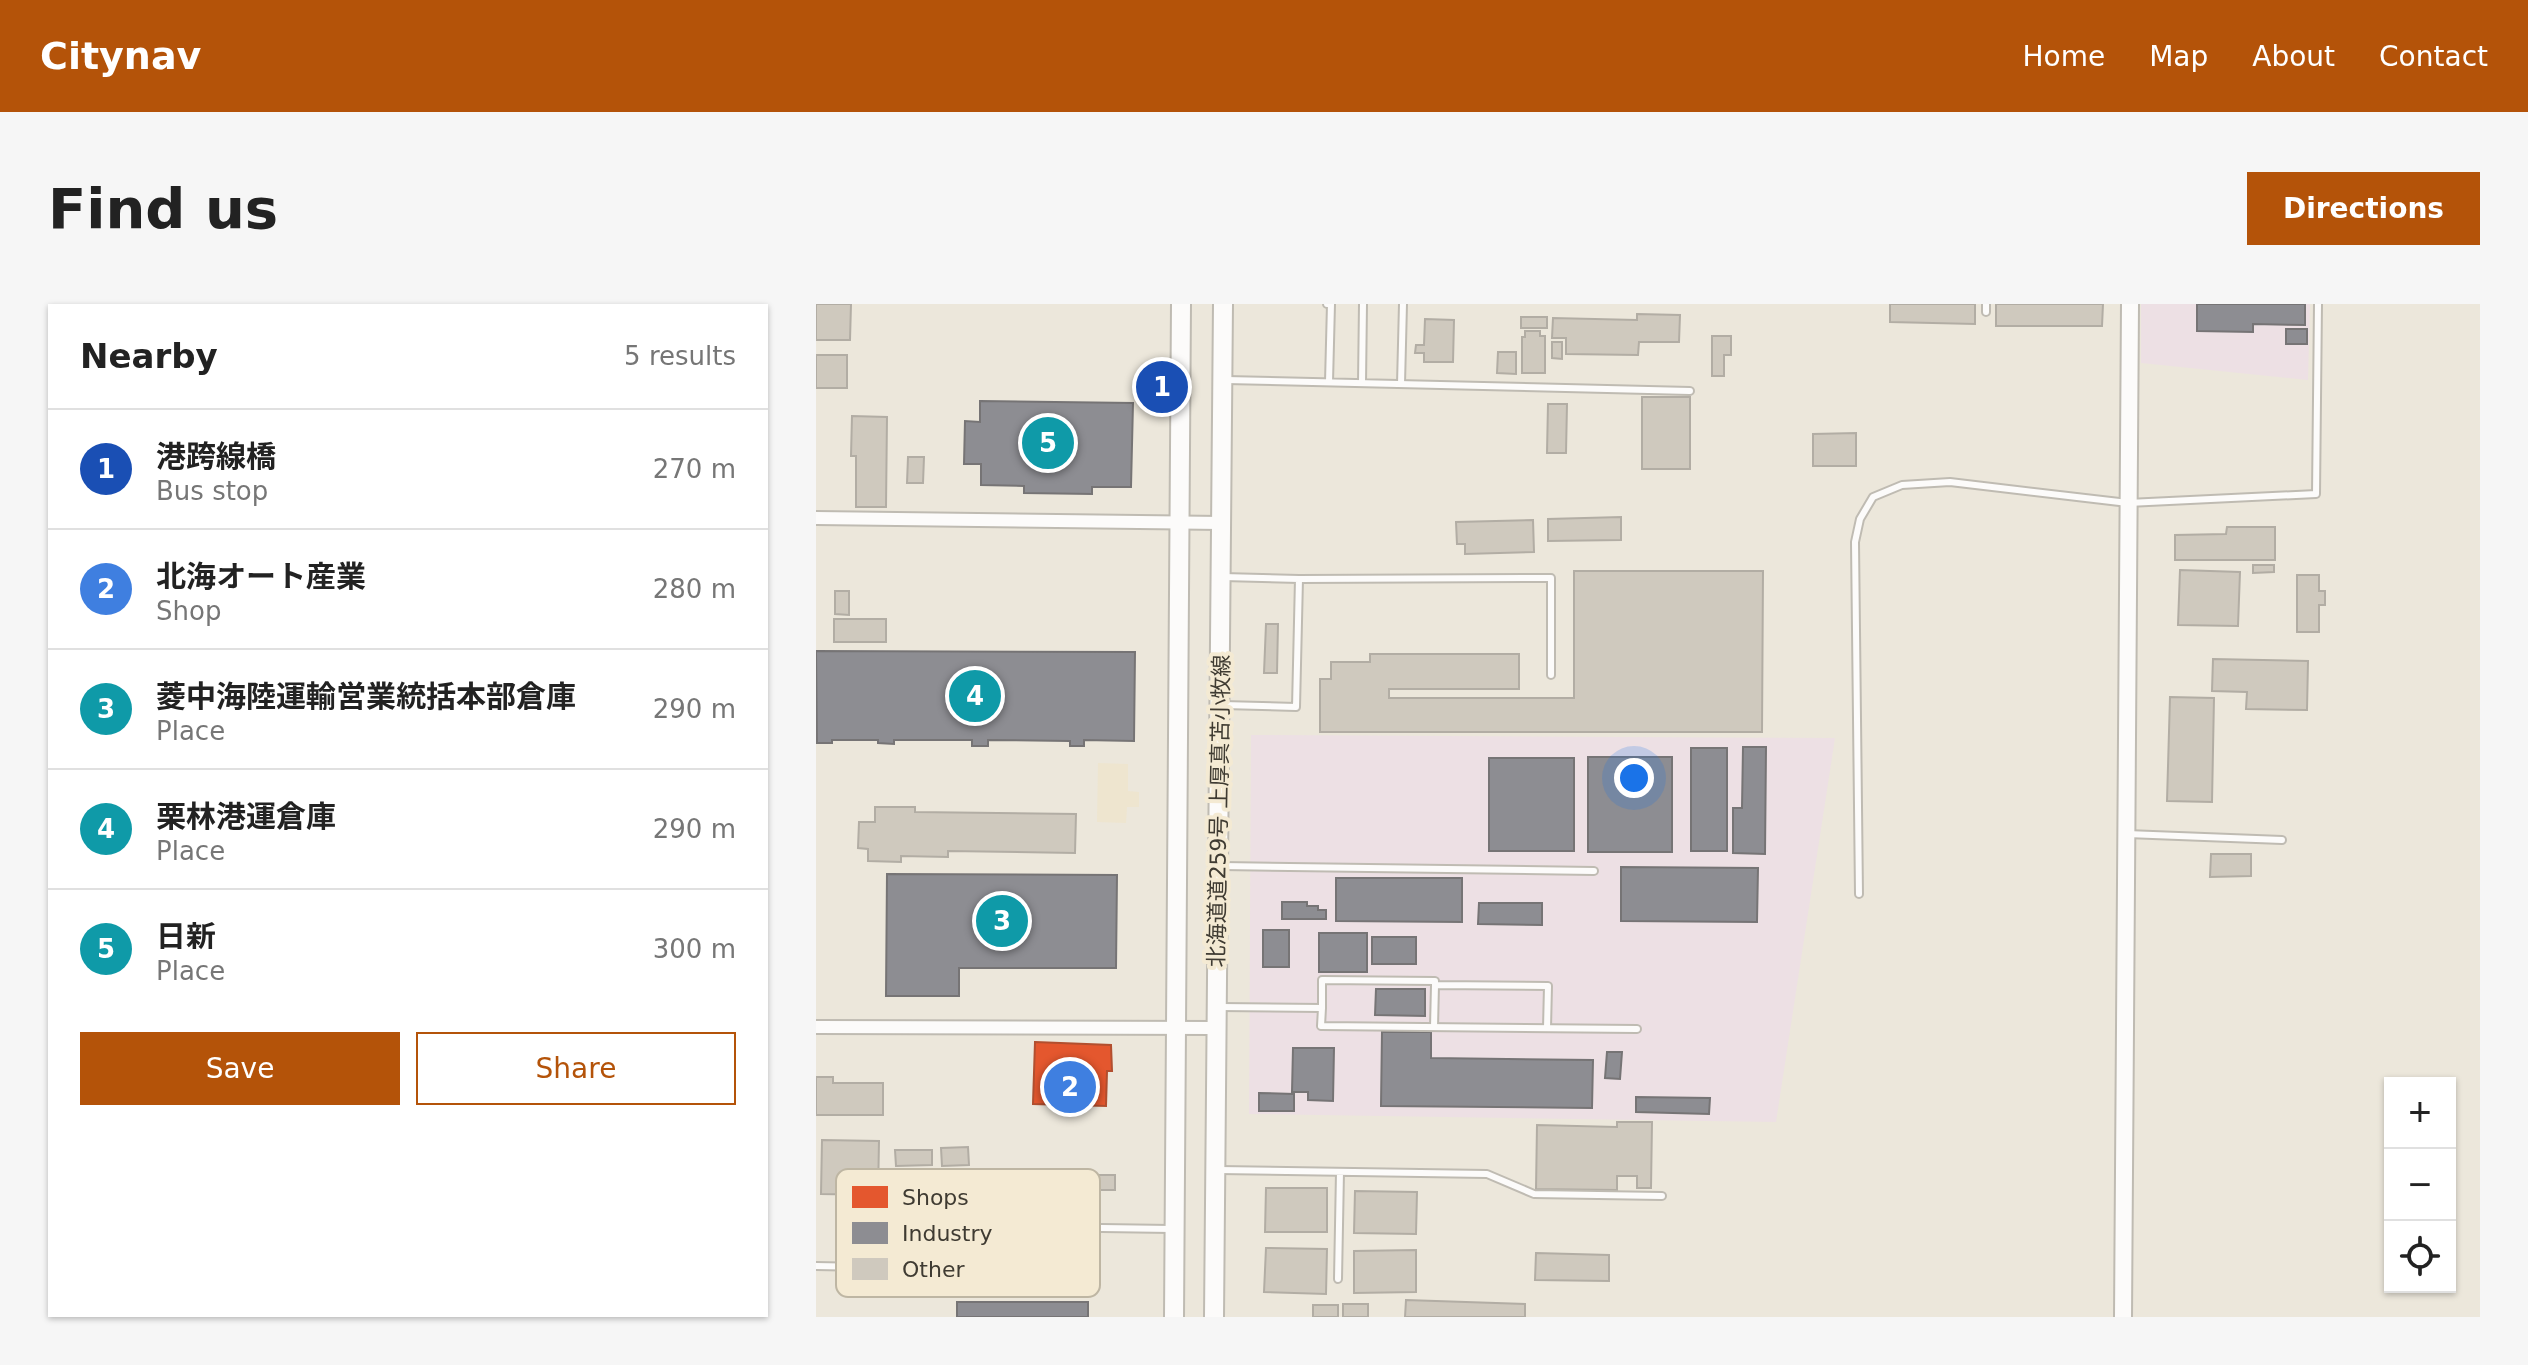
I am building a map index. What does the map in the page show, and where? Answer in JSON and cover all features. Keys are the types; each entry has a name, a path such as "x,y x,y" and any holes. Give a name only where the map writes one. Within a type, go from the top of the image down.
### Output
{"main road":[{"name":"北海道道259号 上厚真苫小牧線","path":"1174,1317 1181,304"},
{"name":"北海道道259号 上厚真苫小牧線","path":"1214,1317 1223,304"}],"street":[{"path":"2123,1317 2130,304"},
{"path":"816,518 1221,523"},
{"path":"816,1027 1217,1028"}],"lane":[{"path":"1327,304 1331,304 1329,382"},
{"path":"1362,383 1363,304"},
{"path":"1401,384 1403,304"},
{"path":"1859,894 1855,542 1860,519 1873,497 1902,485 1950,482 2128,503 2316,494 2318,304"},
{"path":"1222,380 1690,391"},
{"path":"1221,577 1551,578 1551,675"},
{"path":"1219,705 1296,707 1299,579"},
{"path":"2127,834 2282,840"},
{"path":"1218,866 1594,871"},
{"path":"1434,1027 1435,981 1322,980 1321,1026 1637,1029"},
{"path":"1435,985 1548,986 1547,1028"},
{"path":"1217,1006 1322,1008"},
{"path":"1215,1170 1487,1174 1534,1194 1662,1196"},
{"path":"1338,1279 1340,1172"},
{"path":"1100,1228 1174,1229"},
{"path":"816,1266 836,1266"}],"shaded area":[{"path":"2141,304 2310,304 2308,380 2141,363"},
{"path":"1251,735 1835,738 1776,1122 1249,1114"},
{"path":"1098,763 1128,764 1128,791 1139,792 1139,807 1127,807 1126,823 1097,822"}],"building: Shops":[{"path":"1035,1042 1111,1045 1112,1071 1107,1071 1106,1106 1033,1104"}],"building: Industry":[{"path":"2197,304 2305,304 2305,325 2253,324 2253,332 2197,331"},
{"path":"2286,329 2307,329 2307,344 2286,344"},
{"path":"980,401 1133,403 1131,487 1092,487 1092,494 1024,493 1024,486 981,485 981,464 964,464 965,421 980,422"},
{"path":"816,651 1135,652 1134,741 1084,740 1084,746 1070,746 1070,741 988,740 988,746 972,746 972,740 894,740 894,744 878,743 878,740 832,740 832,743 817,743"},
{"path":"1743,747 1766,747 1765,854 1733,853 1733,808 1742,808"},
{"path":"1691,748 1727,748 1727,851 1691,851"},
{"path":"1588,757 1672,757 1672,852 1588,852"},
{"path":"1489,758 1574,758 1574,851 1489,851"},
{"path":"1621,867 1758,868 1757,922 1621,921"},
{"path":"887,874 1117,875 1116,968 959,968 959,996 886,996"},
{"path":"1336,878 1462,878 1462,922 1336,921"},
{"path":"1282,902 1307,902 1307,906 1318,906 1318,910 1326,910 1326,919 1282,919"},
{"path":"1479,903 1542,903 1542,925 1478,924"},
{"path":"1263,930 1289,930 1289,967 1263,967"},
{"path":"1319,933 1367,933 1367,972 1319,972"},
{"path":"1372,937 1416,937 1416,964 1372,964"},
{"path":"1376,989 1425,989 1425,1016 1375,1015"},
{"path":"1382,1032 1431,1032 1431,1058 1593,1060 1592,1108 1381,1106"},
{"path":"1293,1048 1334,1048 1333,1101 1308,1100 1308,1092 1292,1092"},
{"path":"1607,1052 1622,1052 1620,1079 1605,1078"},
{"path":"1259,1093 1294,1094 1294,1111 1259,1111"},
{"path":"1636,1097 1710,1098 1709,1114 1636,1112"},
{"path":"957,1302 1088,1302 1088,1317 957,1317"}],"building: Other":[{"path":"816,304 851,304 850,340 816,340"},
{"path":"1890,304 1975,304 1975,324 1890,322"},
{"path":"1996,304 2103,304 2102,326 1996,326"},
{"path":"1637,314 1680,315 1679,342 1639,342 1638,355 1566,354 1566,338 1552,338 1553,318 1637,320"},
{"path":"1521,317 1547,317 1547,328 1521,328"},
{"path":"1425,319 1454,320 1453,362 1424,362 1424,353 1415,353 1416,345 1424,345"},
{"path":"1525,331 1540,331 1540,336 1545,336 1545,373 1522,373 1522,337 1525,337"},
{"path":"1712,336 1731,336 1731,355 1724,355 1724,376 1712,376"},
{"path":"1552,342 1562,342 1562,359 1552,358"},
{"path":"1498,352 1516,352 1516,374 1497,373"},
{"path":"816,355 847,355 847,388 816,388"},
{"path":"1642,397 1690,397 1690,469 1642,469"},
{"path":"1548,404 1567,404 1566,453 1547,453"},
{"path":"852,416 887,417 886,507 856,507 856,456 851,456"},
{"path":"1856,433 1856,466 1813,466 1813,434"},
{"path":"908,457 924,457 923,483 907,483"},
{"path":"1621,517 1621,540 1548,541 1548,519"},
{"path":"1533,520 1534,552 1465,554 1465,544 1457,544 1456,522"},
{"path":"2227,527 2275,527 2275,560 2175,560 2175,535 2226,534"},
{"path":"2253,565 2274,565 2274,572 2253,573"},
{"path":"2180,570 2240,572 2238,626 2178,625"},
{"path":"1574,571 1763,571 1762,732 1320,732 1320,679 1331,679 1331,662 1370,662 1370,654 1519,654 1519,689 1389,689 1389,698 1574,698"},
{"path":"2297,575 2319,575 2319,591 2325,591 2325,605 2319,605 2319,632 2297,632"},
{"path":"835,591 849,591 849,615 835,614"},
{"path":"834,619 886,619 886,642 834,642"},
{"path":"1266,624 1278,624 1277,673 1264,673"},
{"path":"2213,659 2308,661 2307,710 2246,709 2247,692 2212,691"},
{"path":"2170,697 2214,698 2212,802 2167,801"},
{"path":"875,807 915,807 915,812 1076,814 1075,853 948,851 948,857 901,856 901,862 868,861 868,849 858,848 859,822 875,822"},
{"path":"2211,854 2251,854 2251,876 2210,877"},
{"path":"816,1077 833,1077 833,1083 883,1083 883,1115 816,1115"},
{"path":"1617,1122 1652,1122 1651,1188 1637,1188 1637,1176 1617,1176 1617,1190 1536,1189 1537,1125 1617,1127"},
{"path":"822,1140 879,1141 878,1169 836,1169 836,1194 821,1194"},
{"path":"968,1147 969,1165 942,1166 941,1148"},
{"path":"895,1150 932,1150 932,1165 896,1166"},
{"path":"1100,1175 1115,1175 1115,1190 1100,1190"},
{"path":"1266,1188 1327,1188 1327,1232 1265,1232"},
{"path":"1355,1191 1417,1192 1416,1234 1354,1233"},
{"path":"1266,1248 1327,1249 1326,1294 1264,1292"},
{"path":"1416,1250 1416,1292 1354,1293 1354,1251"},
{"path":"1536,1253 1609,1255 1609,1281 1535,1280"},
{"path":"1406,1300 1525,1304 1525,1317 1405,1317"},
{"path":"1343,1304 1368,1304 1368,1317 1343,1317"},
{"path":"1313,1305 1338,1305 1338,1317 1313,1317"}],"place":[{"name":"港跨線橋","path":"1162,387"},
{"name":"日新","path":"1048,443"},
{"name":"栗林港運倉庫","path":"975,696"},
{"name":"菱中海陸運輸営業統括本部倉庫","path":"1002,921"},
{"name":"北海オート産業","path":"1070,1087"}]}
